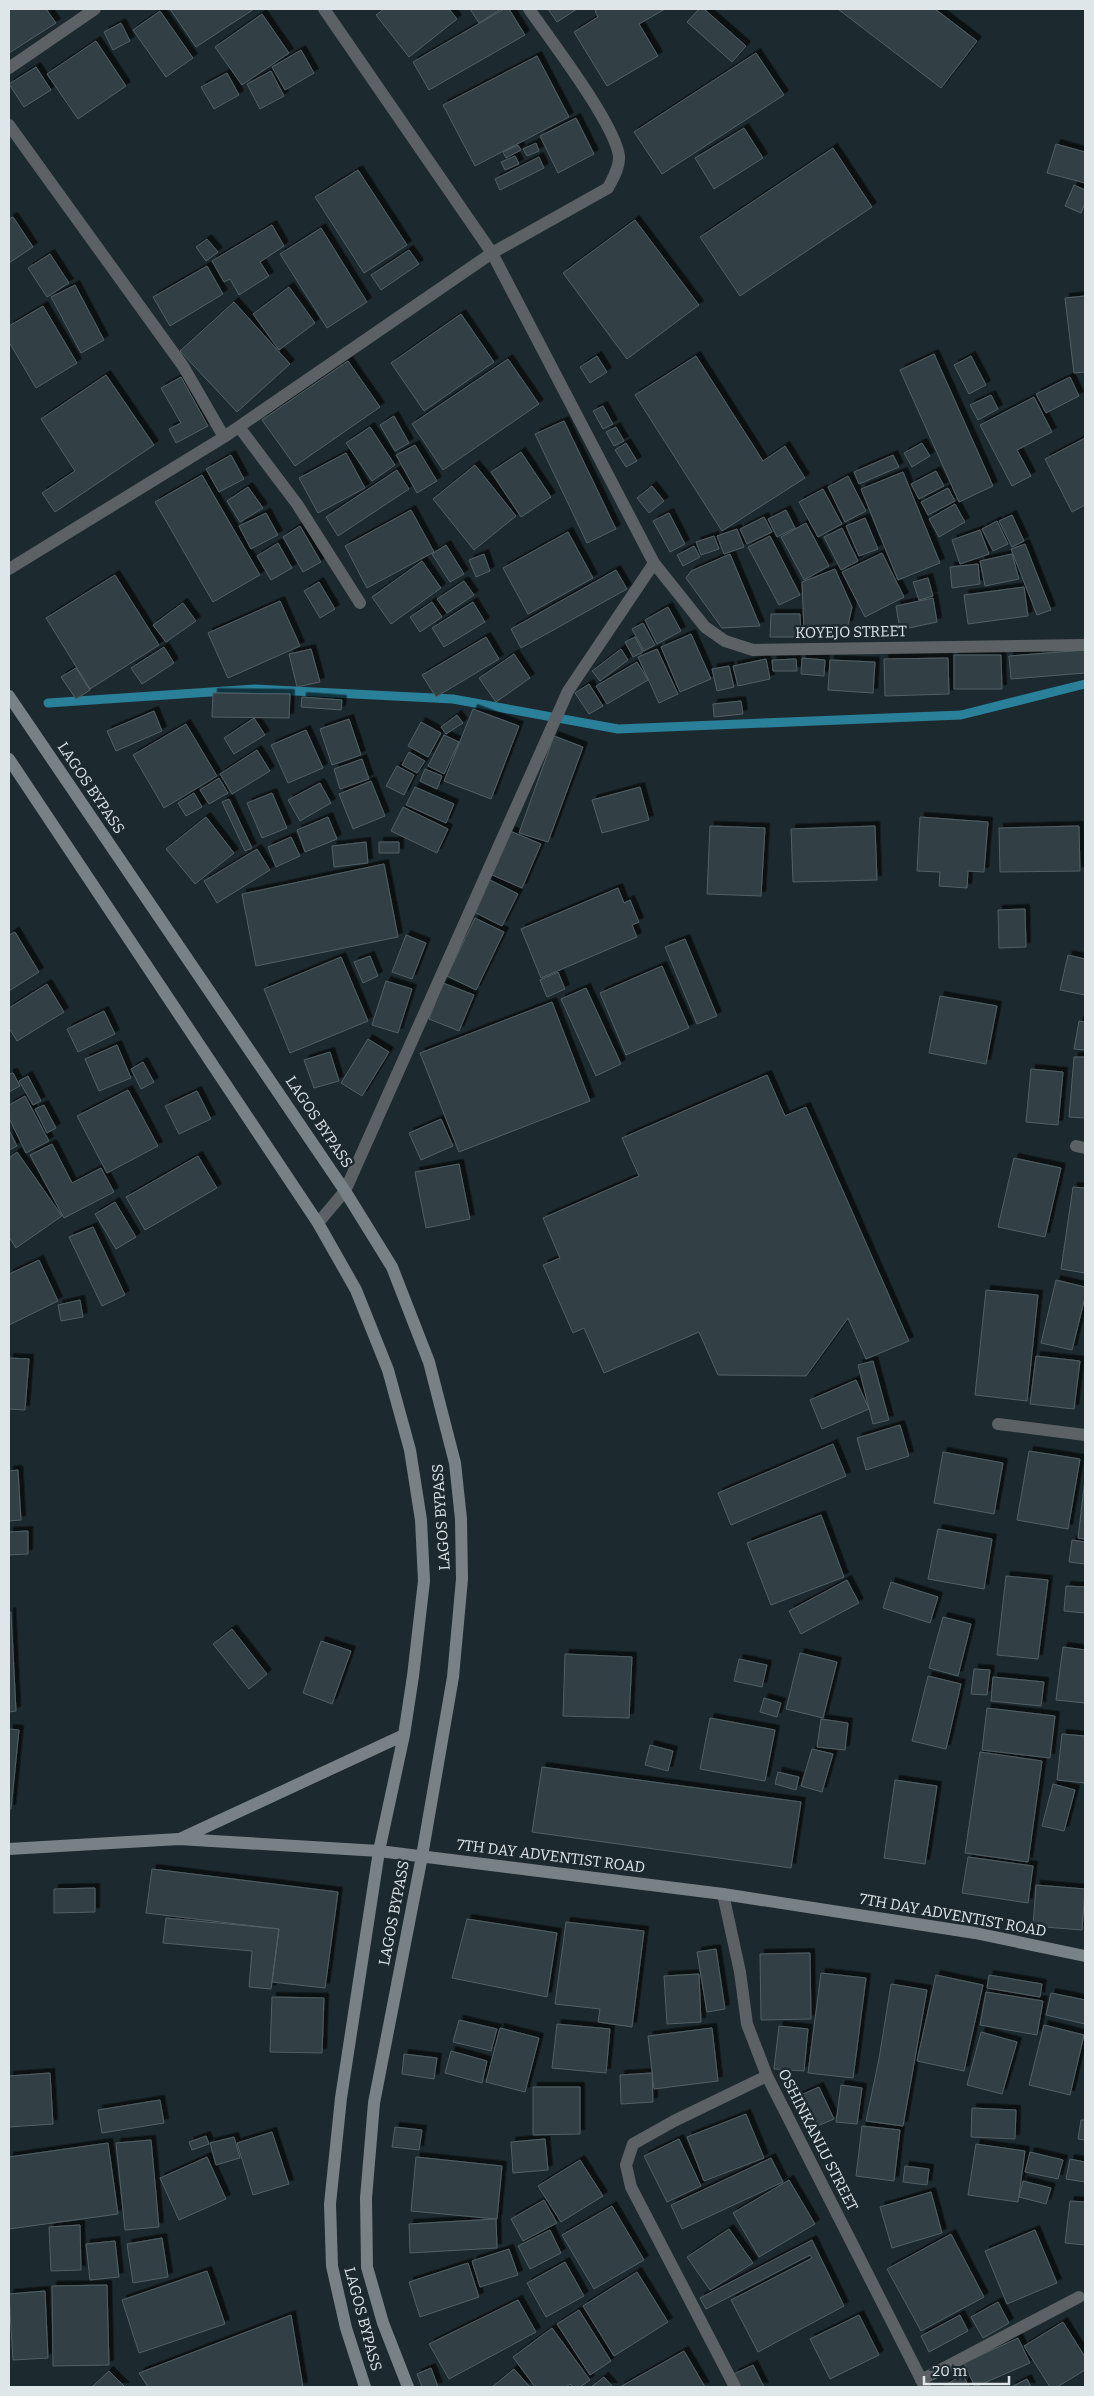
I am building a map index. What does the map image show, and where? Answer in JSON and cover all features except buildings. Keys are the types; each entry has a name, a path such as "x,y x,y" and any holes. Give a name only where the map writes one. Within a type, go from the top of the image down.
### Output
{"main road":[{"name":"LAGOS BYPASS","path":"9,696 346,1190 392,1267 429,1362 455,1463 461,1519 462,1579 453,1677 422,1856 374,2103 366,2198 367,2267 383,2323 408,2387"},
{"name":"LAGOS BYPASS","path":"9,759 318,1223 356,1290 388,1370 412,1458 422,1520 424,1581 404,1735 379,1851 341,2098 330,2204 332,2266 346,2328 365,2387"},
{"path":"178,1839 404,1735"},
{"name":"7TH DAY ADVENTIST ROAD","path":"9,1849 178,1839 379,1851 723,1894 975,1933 1085,1956"}],"street":[{"path":"9,68 96,9"},
{"name":"KOYEJO STREET","path":"324,9 492,253 654,563 705,627 725,641 753,650 1085,645"},
{"path":"9,569 224,437 492,253 608,188 616,174 618,156 610,131 529,9"},
{"path":"9,125 183,366 224,437"},
{"path":"239,427 297,504 360,603"},
{"path":"318,1223 346,1190 568,692 654,563"},
{"path":"998,1424 1085,1435"},
{"name":"OSHINKANLU STREET","path":"723,1894 740,1972 747,2024 767,2076 923,2384"},
{"path":"735,2387 631,2187 626,2165 633,2144 674,2121 767,2076"},
{"path":"923,2384 1079,2297"}],"waterway":[{"path":"48,703 255,689 453,699 618,729 961,715 1085,684"}]}
